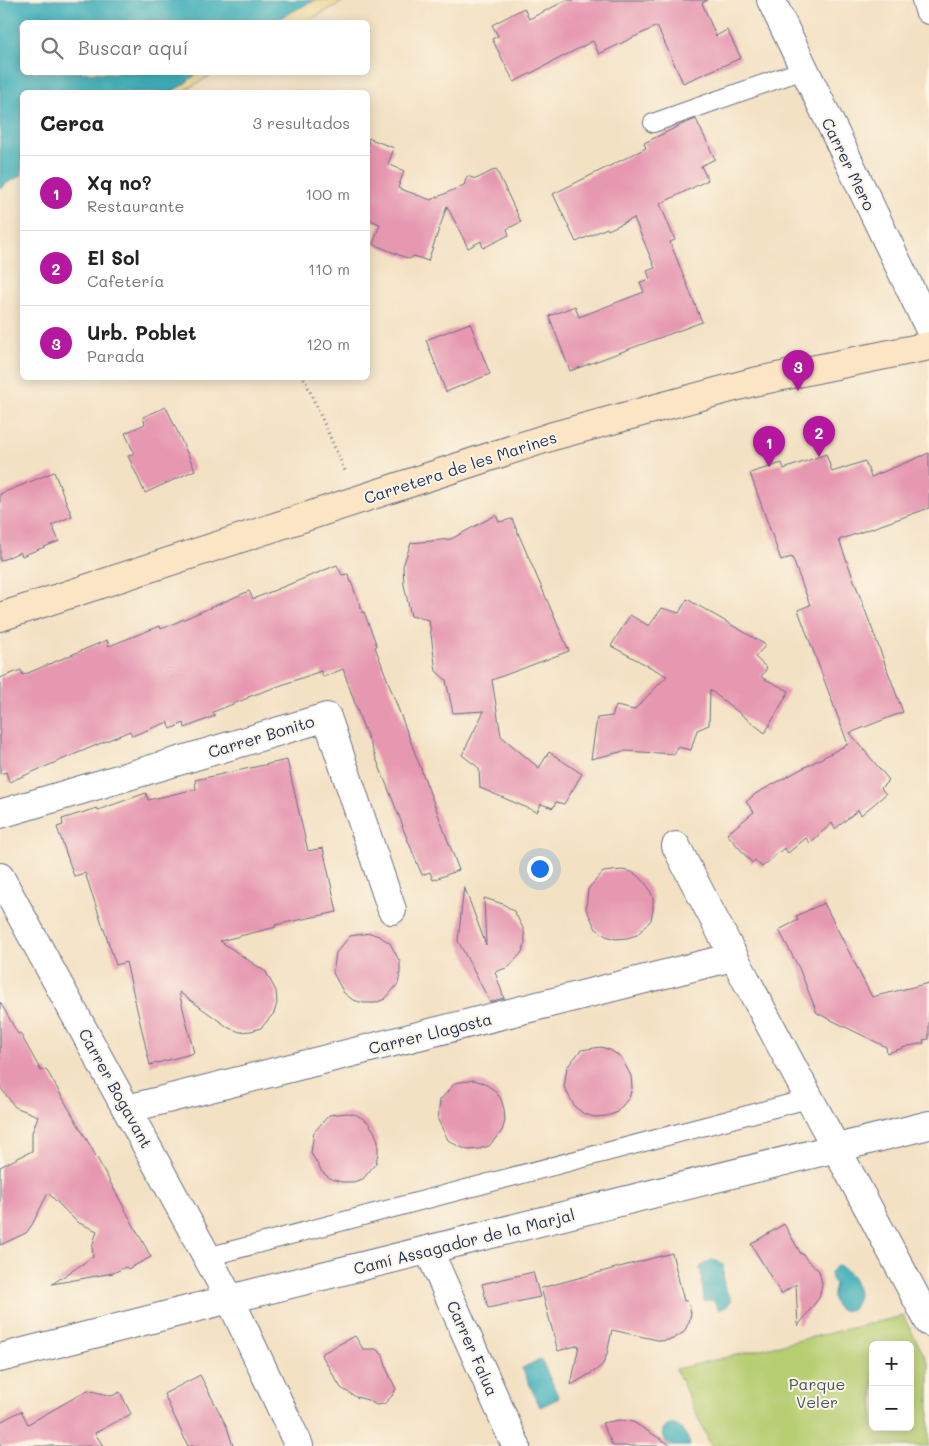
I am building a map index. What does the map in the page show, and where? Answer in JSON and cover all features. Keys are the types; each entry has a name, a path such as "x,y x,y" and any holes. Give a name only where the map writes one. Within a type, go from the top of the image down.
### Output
{"main road":[{"name":"Carretera de les Marines","path":"0,617 553,436 786,375 929,346"}],"street":[{"name":"Carrer Mero","path":"771,0 803,70 929,328"},
{"path":"926,0 929,10"},
{"name":"Carrer Bonito","path":"0,814 327,717 392,910"},
{"path":"676,846 808,1099 929,1322"},
{"name":"Carrer Bogavant","path":"0,877 230,1299 299,1446"},
{"name":"Carrer Llagosta","path":"127,1108 733,957"},
{"name":"Camí Assagador de la Marjal","path":"0,1358 929,1125"},
{"name":"Carrer Falua","path":"429,1251 516,1446"}],"lane":[{"path":"653,123 803,70"},
{"path":"207,1257 808,1099"}],"path":[{"path":"305,380 358,500"}],"green space":[{"name":"Parque Veler","path":"903,1316 929,1364 929,1446 711,1446 676,1369"}],"sand":[{"path":"315,0 346,0 309,20 276,20"},
{"path":"195,75 212,75 185,90 174,90"}],"water":[{"path":"0,0 315,0 276,20 20,20 20,75 195,75 174,90 20,90 20,176 0,189"},
{"path":"712,1260 723,1264 724,1287 732,1300 727,1306 719,1310 714,1301 704,1301 700,1267"},
{"path":"837,1266 845,1269 851,1275 858,1291 858,1299 855,1306 849,1310 840,1310 834,1301 835,1284 831,1279 830,1272"},
{"path":"541,1359 559,1398 540,1407 522,1368"},
{"path":"669,1424 677,1426 683,1431 690,1446 667,1446 663,1430"}],"building":[{"path":"567,0 708,0 702,3 716,36 727,30 741,58 683,83 657,26 599,54 593,41 514,82 492,39 498,36 492,25 524,8 529,19"},
{"path":"696,119 715,159 701,166 708,180 660,204 675,240 670,242 702,322 570,371 549,316 575,306 579,317 644,292 640,282 650,279 647,271 655,268 634,218 576,242 553,194 646,148 644,143"},
{"path":"370,139 394,148 388,164 404,171 398,188 431,200 464,185 467,176 476,179 496,169 521,222 507,229 509,235 483,248 481,241 468,248 447,206 428,261 414,256 409,259 373,244 380,224 370,220"},
{"path":"470,323 490,374 446,392 426,340"},
{"path":"166,407 195,470 145,493 128,456 134,453 125,433 145,424 143,417"},
{"path":"929,453 929,508 839,540 903,712 850,733 889,780 881,788 886,794 861,815 858,810 835,829 832,823 810,843 806,838 788,853 784,848 762,867 755,860 752,863 727,834 754,812 746,802 755,794 848,744 798,610 810,605 792,557 781,560 750,473 782,463 784,469 826,454 832,472 865,461 871,477"},
{"path":"54,472 72,516 52,525 59,541 22,556 20,552 0,561 0,494"},
{"path":"496,515 499,522 512,519 569,651 492,680 501,736 539,768 549,752 582,774 564,804 556,802 553,808 541,804 537,812 480,788 479,768 462,755 484,711 453,713 446,680 436,671 429,620 411,616 404,585 403,566 411,543 451,539"},
{"path":"337,565 342,575 348,574 364,612 377,646 375,647 459,870 433,880 430,872 422,875 360,718 343,669 323,677 321,671 248,697 213,712 215,716 185,728 184,723 171,729 168,722 132,736 130,731 9,782 6,772 0,774 0,678 21,670 23,675 107,640 109,646 160,626 161,629 249,591 253,599"},
{"path":"687,599 766,645 755,657 767,668 761,677 789,691 765,733 710,690 709,725 697,730 691,750 677,747 675,754 624,751 591,759 597,718 612,716 616,706 634,710 667,676 611,646 630,615 649,626 662,608 679,613"},
{"path":"287,760 308,851 323,848 337,912 275,925 276,927 220,941 266,972 276,991 277,1003 274,1013 261,1028 240,1032 229,1028 179,992 194,1053 150,1065 126,962 116,965 85,873 74,876 57,827 63,825 62,819 97,808 98,810 146,793 148,800 196,789 195,780"},
{"path":"622,870 632,872 642,879 649,888 653,898 653,910 651,920 637,935 616,939 606,936 596,929 586,909 588,889 603,872"},
{"path":"464,886 486,945 484,898 503,904 514,911 524,930 525,942 522,952 509,967 495,972 504,998 490,1002 458,941"},
{"path":"824,903 872,997 929,983 929,1039 923,1040 924,1043 887,1053 886,1047 817,1013 799,968 779,930 798,920 796,916"},
{"path":"370,933 390,943 400,962 400,974 398,984 385,999 375,1003 364,1003 353,1000 344,993 333,973 336,953 350,936"},
{"path":"0,1002 41,1071 46,1069 151,1257 128,1269 126,1267 113,1273 52,1284 93,1257 92,1247 97,1231 77,1222 48,1193 26,1233 0,1245 0,1167 32,1151 32,1133 38,1116 15,1107 0,1087"},
{"path":"601,1047 621,1057 631,1076 632,1088 629,1098 616,1113 595,1117 584,1114 575,1107 564,1087 567,1067 581,1050"},
{"path":"474,1080 484,1083 494,1090 501,1099 505,1121 502,1131 489,1146 468,1150 448,1140 438,1120 440,1100 455,1083"},
{"path":"348,1113 357,1115 368,1122 378,1141 378,1153 376,1163 363,1179 353,1182 342,1182 331,1179 322,1172 311,1153 314,1132 329,1115"},
{"path":"784,1224 801,1254 819,1271 822,1284 819,1298 798,1326 796,1284 781,1294 751,1244"},
{"path":"672,1253 684,1301 688,1301 691,1313 684,1332 673,1339 662,1341 612,1330 603,1364 571,1385 579,1345 558,1351 541,1288"},
{"path":"533,1272 540,1297 488,1308 482,1284"},
{"path":"355,1336 363,1349 376,1349 383,1355 387,1370 396,1389 384,1404 376,1405 368,1400 356,1397 341,1388 321,1354"},
{"path":"200,1375 227,1427 233,1446 188,1446 164,1394"},
{"path":"88,1390 112,1396 120,1392 131,1414 95,1433 103,1446 0,1446 0,1422 21,1411 28,1424"},
{"path":"619,1420 633,1422 672,1446 613,1446 602,1423"}],"place":[{"name":"Urb. Poblet","path":"798,391"},
{"name":"El Sol","path":"819,457"},
{"name":"Xq no?","path":"769,467"}]}
